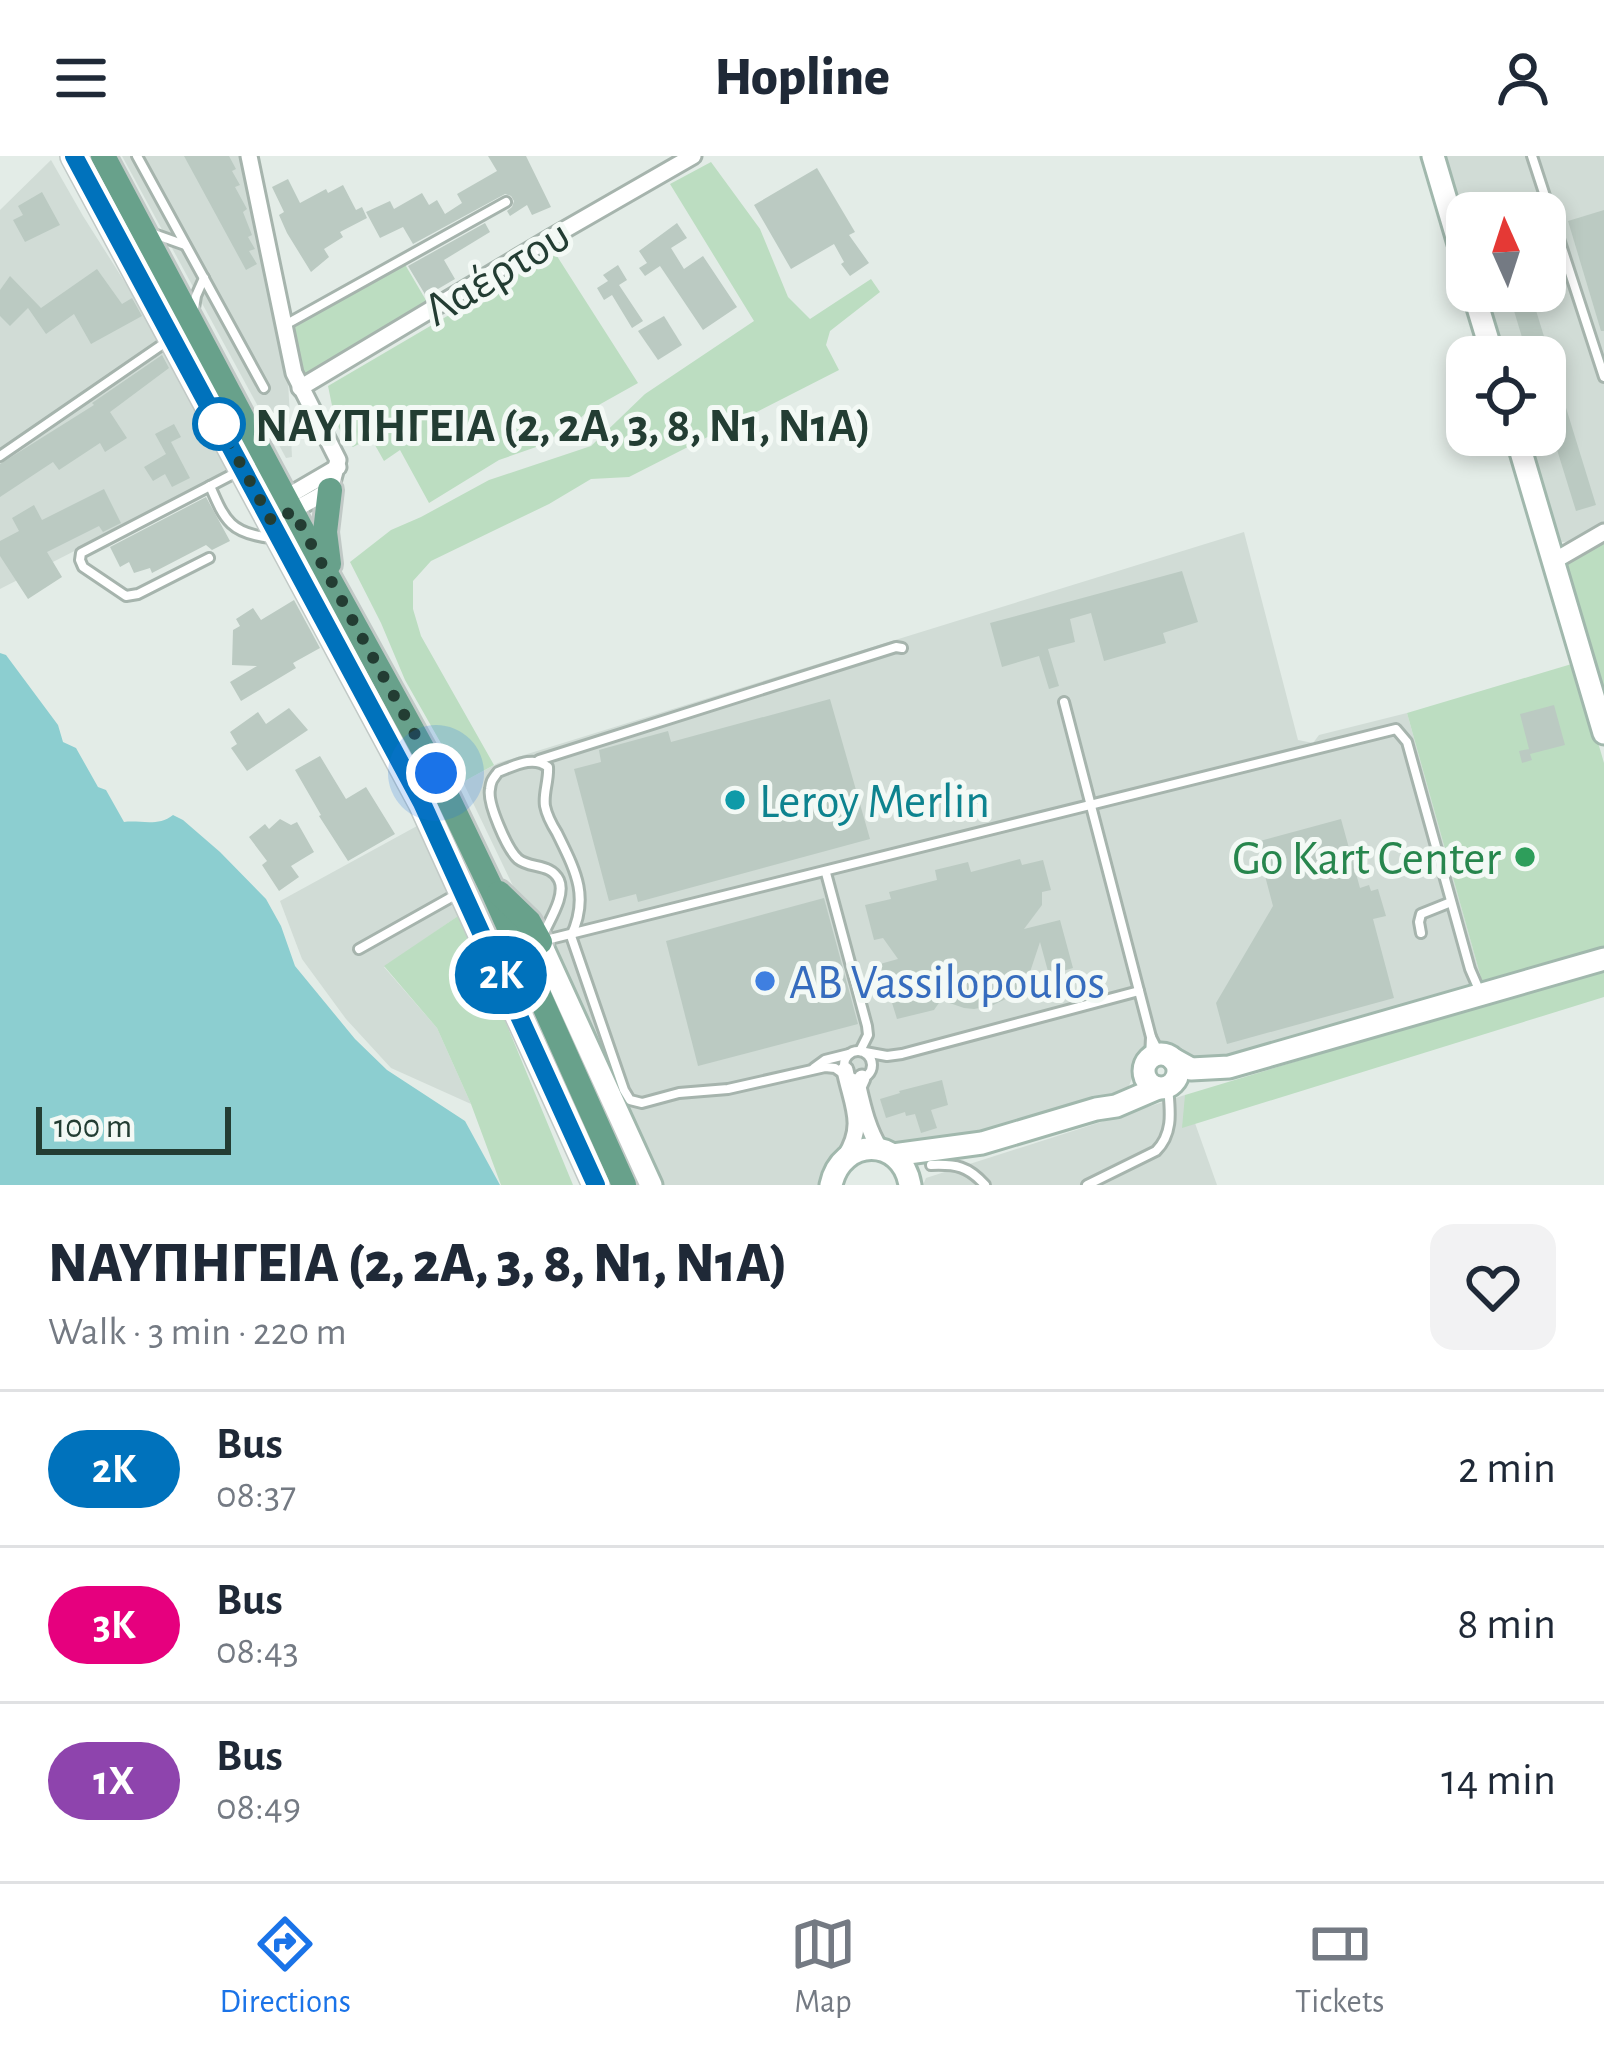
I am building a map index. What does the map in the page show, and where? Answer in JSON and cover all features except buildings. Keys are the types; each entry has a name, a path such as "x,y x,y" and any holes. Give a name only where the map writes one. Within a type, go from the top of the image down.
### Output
{"main road":[{"path":"74,156 183,332 279,516 464,891 595,1184"},
{"path":"104,156 136,218 243,469 331,578 436,773 624,1185"},
{"path":"331,578 325,532 334,478"},
{"path":"485,875 529,922 540,941"}],"street":[{"path":"249,156 294,374 336,454 334,478"},
{"name":"Λαέρτου","path":"300,388 693,156"},
{"path":"1432,156 1446,202"},
{"path":"1522,456 1604,733"},
{"path":"279,516 328,475 334,478"},
{"path":"279,516 334,478"},
{"path":"1554,561 1604,532"},
{"path":"540,941 651,1185"},
{"path":"911,1185 931,1165 982,1143 1096,1109 1160,1067 1229,1067 1604,959"},
{"path":"855,1064 869,1131 903,1164 911,1185"},
{"path":"830,1184 857,1134 855,1064"},
{"path":"845,1157 862,1149 887,1152 982,1143"}],"lane":[{"path":"137,156 264,388"},
{"path":"1532,156 1604,377"},
{"path":"284,326 506,202"},
{"path":"136,218 156,236 186,245"},
{"path":"0,456 183,332 204,278"},
{"path":"208,558 126,596 82,567 80,560 81,553 243,469"},
{"path":"210,486 233,528 250,535 279,516"},
{"path":"540,941 561,890 559,880 547,868 519,860 510,848 490,797 498,772 902,648"},
{"path":"1064,702 1160,1067 1169,1130 1156,1150 1088,1185"},
{"path":"540,941 1396,729 1407,742 1472,977 1481,993"},
{"path":"538,761 548,767 546,812 580,890 580,918 571,936 630,1100 642,1103 680,1093 728,1089 902,1054 1139,991"},
{"path":"826,873 867,1026 868,1035 855,1064"},
{"path":"359,949 464,891"},
{"path":"1421,933 1421,914 1451,902"},
{"path":"813,1069 825,1060 855,1064"},
{"path":"931,1165 963,1166 986,1185"}],"shaded area":[{"path":"122,156 244,156 288,380 292,457 286,458"},
{"path":"1438,156 1604,156 1604,526 1579,541 1555,538 1530,456 1566,456 1566,336 1493,336 1485,312 1566,312 1566,192 1449,192"},
{"path":"51,160 241,466 0,589 0,210"},
{"path":"1244,532 1298,740 1313,743 1319,735 1407,713 1483,985 1217,1066 1186,1065 1164,1049 1154,1049 1139,1062 1120,1095 1001,1131 916,1145 888,1140 862,1126 836,1154 819,1185 651,1185 548,952 534,907 514,888 463,782 498,763"},
{"path":"417,826 461,914 384,967 437,1028 471,1104 391,1068 346,1019 302,959 280,901"},
{"path":"1185,1095 1217,1185 923,1185 926,1178"}],"green space":[{"path":"711,162 760,229 788,297 810,319 871,279 880,292 830,331 826,345 839,370 629,477 591,479 431,561 413,581 413,609 421,636 494,765 463,782 405,680 350,562 391,530 489,480 591,446 645,394 754,321 670,184"},
{"path":"555,253 638,383 539,446 499,460 429,503 400,450 384,461 371,438 353,447 347,441 328,386"},
{"path":"403,261 427,302 303,378 290,324"},
{"path":"1604,541 1604,699 1565,563"},
{"name":"Go Kart Center","path":"1575,663 1604,763 1604,952 1483,985 1407,713"},
{"path":"461,914 573,1185 501,1185 437,1028 384,966"},
{"path":"1604,968 1604,997 1182,1128 1185,1095"}],"water":[{"path":"0,653 58,725 63,742 76,748 124,822 155,822 173,815 220,852 266,899 295,966 355,1039 387,1070 465,1121 500,1185 0,1185"}],"bus line":[{"name":"2Κ","path":"74,156 422,803 596,1185"}],"place":[{"name":"ΝΑΥΠΗΓΕΙΑ (2, 2Α, 3, 8, Ν1, Ν1Α)","path":"219,424"},
{"name":"Leroy Merlin","path":"735,800"},
{"name":"Go Kart Center","path":"1525,857"},
{"name":"AB Vassilopoulos","path":"765,981"}],"route":[{"path":"219,424 272,522 293,511 436,773"}]}
